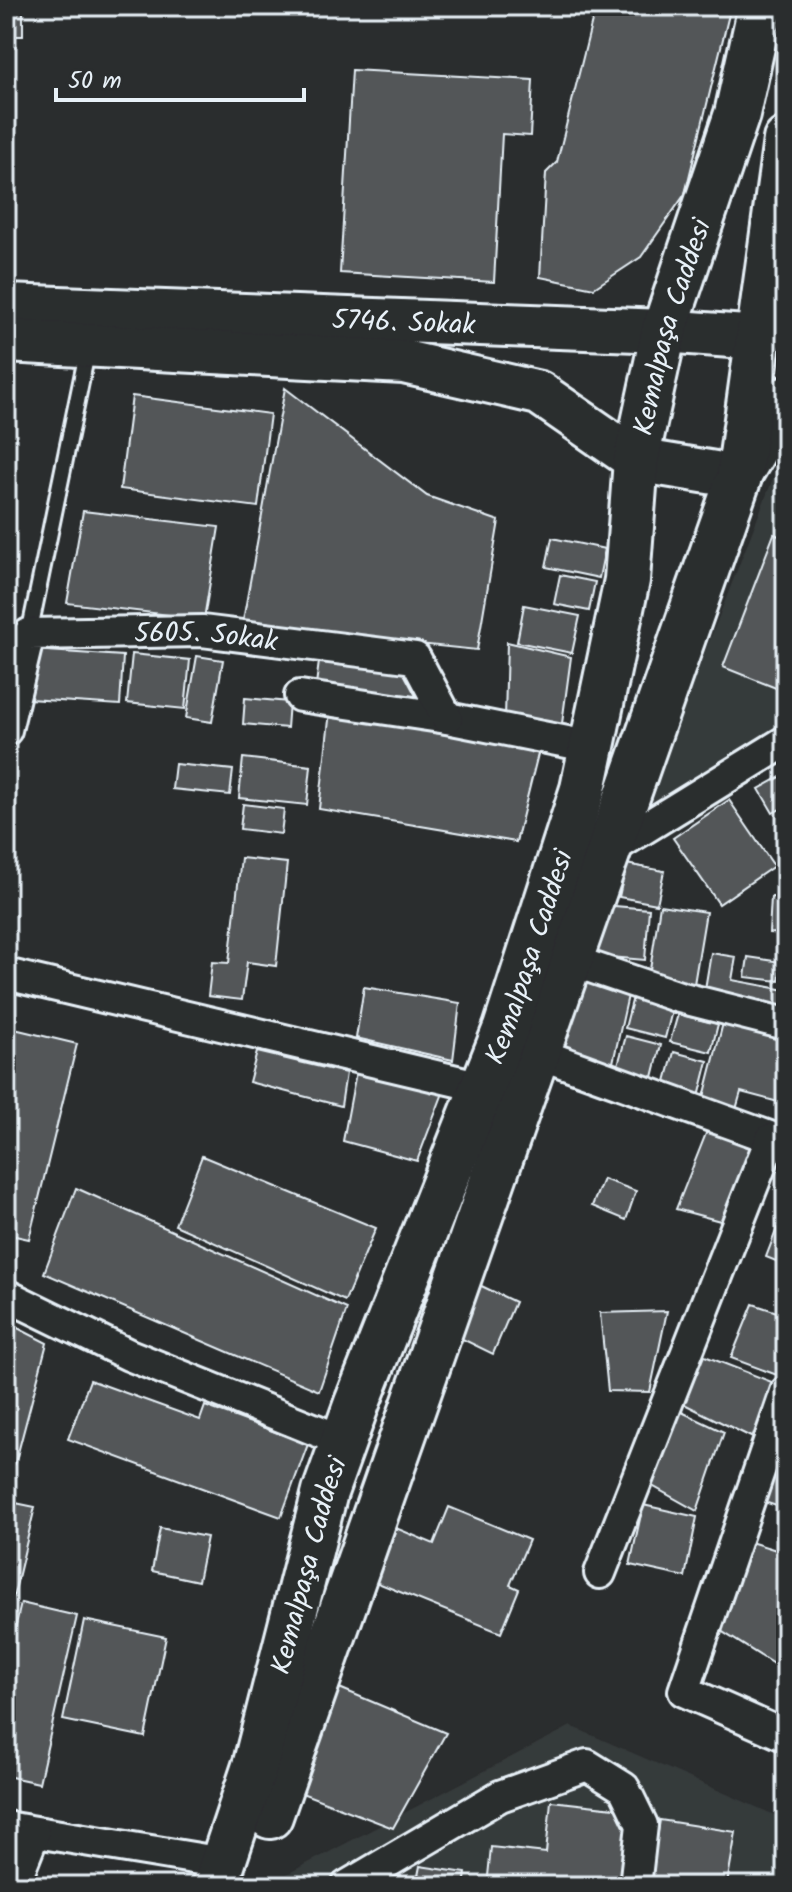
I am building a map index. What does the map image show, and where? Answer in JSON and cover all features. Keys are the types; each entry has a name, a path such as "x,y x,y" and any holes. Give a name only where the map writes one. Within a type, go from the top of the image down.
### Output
{"main road":[{"name":"Kemalpaşa Caddesi","path":"227,1878 325,1492 506,1028 583,789 627,580 636,460 664,331 737,114 761,6"},
{"name":"Kemalpaşa Caddesi","path":"227,1878 537,1053 739,477 786,140"}],"street":[{"path":"759,338 786,304"},
{"name":"5746. Sokak","path":"6,306 664,331 759,338"},
{"path":"6,341 404,362 539,393 636,460 739,477 786,398"},
{"name":"5605. Sokak","path":"18,635 202,631 415,658 447,718"},
{"path":"6,730 18,635"},
{"path":"300,696 447,718 592,747"},
{"path":"609,850 786,741"},
{"path":"570,960 679,997 786,1024"},
{"path":"6,974 482,1087"},
{"path":"537,1053 778,1141 600,1573"},
{"path":"6,1295 129,1355 343,1441"},
{"path":"786,1392 684,1691 786,1736"},
{"path":"347,1886 500,1796 587,1765 624,1788 642,1825 635,1886"},
{"path":"13,1886 20,1830 227,1878"}],"lane":[{"path":"18,635 89,345"}],"shaded area":[{"path":"786,448 786,723 641,815 781,458"},
{"path":"571,1726 786,1820 786,1886 264,1886"}],"building":[{"path":"6,6 23,6 23,36 6,36"},
{"path":"424,6 731,6 685,194 641,257 594,288 540,277 546,173 557,162 594,13"},
{"path":"352,70 533,80 530,136 502,134 494,282 340,273"},
{"path":"285,388 427,496 499,521 477,650 242,626"},
{"path":"132,396 270,414 258,507 120,489"},
{"path":"83,511 219,527 204,619 67,603"},
{"path":"774,534 786,539 786,692 723,667"},
{"path":"552,538 605,549 599,578 546,567"},
{"path":"560,575 595,582 589,611 554,604"},
{"path":"524,605 580,616 572,653 517,642"},
{"path":"507,642 571,657 561,731 505,719"},
{"path":"32,650 123,656 120,705 29,699"},
{"path":"132,654 190,660 185,709 127,703"},
{"path":"320,654 413,666 435,711 315,692"},
{"path":"197,656 223,660 212,722 186,718"},
{"path":"245,698 289,702 287,728 243,724"},
{"path":"330,711 540,746 516,842 319,809"},
{"path":"243,758 311,766 307,805 239,798"},
{"path":"175,764 233,770 230,795 172,789"},
{"path":"786,774 786,815 782,808 773,813 759,789"},
{"path":"729,800 774,866 719,904 673,838"},
{"path":"243,804 284,809 281,834 240,829"},
{"path":"241,858 287,863 276,966 247,962 242,1000 208,996 212,962 229,963"},
{"path":"626,864 664,871 657,904 619,897"},
{"path":"771,897 786,898 786,934 769,933"},
{"path":"591,904 649,909 645,960 587,955"},
{"path":"660,905 706,912 694,984 649,976"},
{"path":"711,953 736,957 732,980 786,990 782,1013 726,1002 728,993 705,989"},
{"path":"748,957 781,962 779,981 745,977"},
{"path":"567,973 629,991 612,1067 545,1045"},
{"path":"364,987 460,1003 453,1060 356,1038"},
{"path":"633,997 673,1007 665,1038 625,1028"},
{"path":"678,1014 718,1024 711,1052 670,1042"},
{"path":"724,1019 786,1035 786,1086 782,1103 741,1092 735,1113 702,1105"},
{"path":"6,1027 77,1044 29,1239 6,1234"},
{"path":"626,1036 661,1045 652,1081 616,1072"},
{"path":"257,1052 346,1073 341,1106 249,1082"},
{"path":"674,1052 708,1061 697,1105 662,1096"},
{"path":"357,1067 443,1093 417,1161 343,1141"},
{"path":"707,1131 757,1143 724,1222 676,1209"},
{"path":"202,1156 376,1228 345,1301 175,1225"},
{"path":"603,1179 636,1191 626,1220 592,1206"},
{"path":"76,1188 347,1309 319,1391 44,1273"},
{"path":"786,1205 786,1265 766,1257"},
{"path":"471,1281 515,1302 493,1354 452,1334"},
{"path":"753,1304 786,1315 786,1352 777,1375 731,1358"},
{"path":"667,1311 650,1392 608,1391 600,1313"},
{"path":"6,1322 47,1343 15,1464 6,1462"},
{"path":"697,1353 777,1384 757,1440 682,1403"},
{"path":"90,1380 200,1420 205,1406 308,1444 281,1517 68,1439"},
{"path":"669,1406 724,1432 697,1511 647,1483"},
{"path":"773,1455 786,1459 786,1509 758,1500"},
{"path":"6,1501 35,1507 6,1628"},
{"path":"643,1505 697,1517 685,1577 630,1565"},
{"path":"449,1507 529,1540 510,1585 519,1589 501,1633 363,1577 384,1523 434,1544"},
{"path":"160,1528 207,1537 198,1581 152,1571"},
{"path":"744,1540 786,1553 786,1672 718,1629"},
{"path":"21,1603 77,1616 39,1783 6,1776 6,1668"},
{"path":"84,1620 166,1637 145,1737 63,1720"},
{"path":"330,1684 446,1733 393,1828 286,1787"},
{"path":"551,1801 632,1810 624,1886 487,1886 491,1847 546,1853"},
{"path":"660,1820 736,1832 727,1884 738,1886 649,1886"},
{"path":"420,1866 466,1873 464,1886 416,1886"}]}
